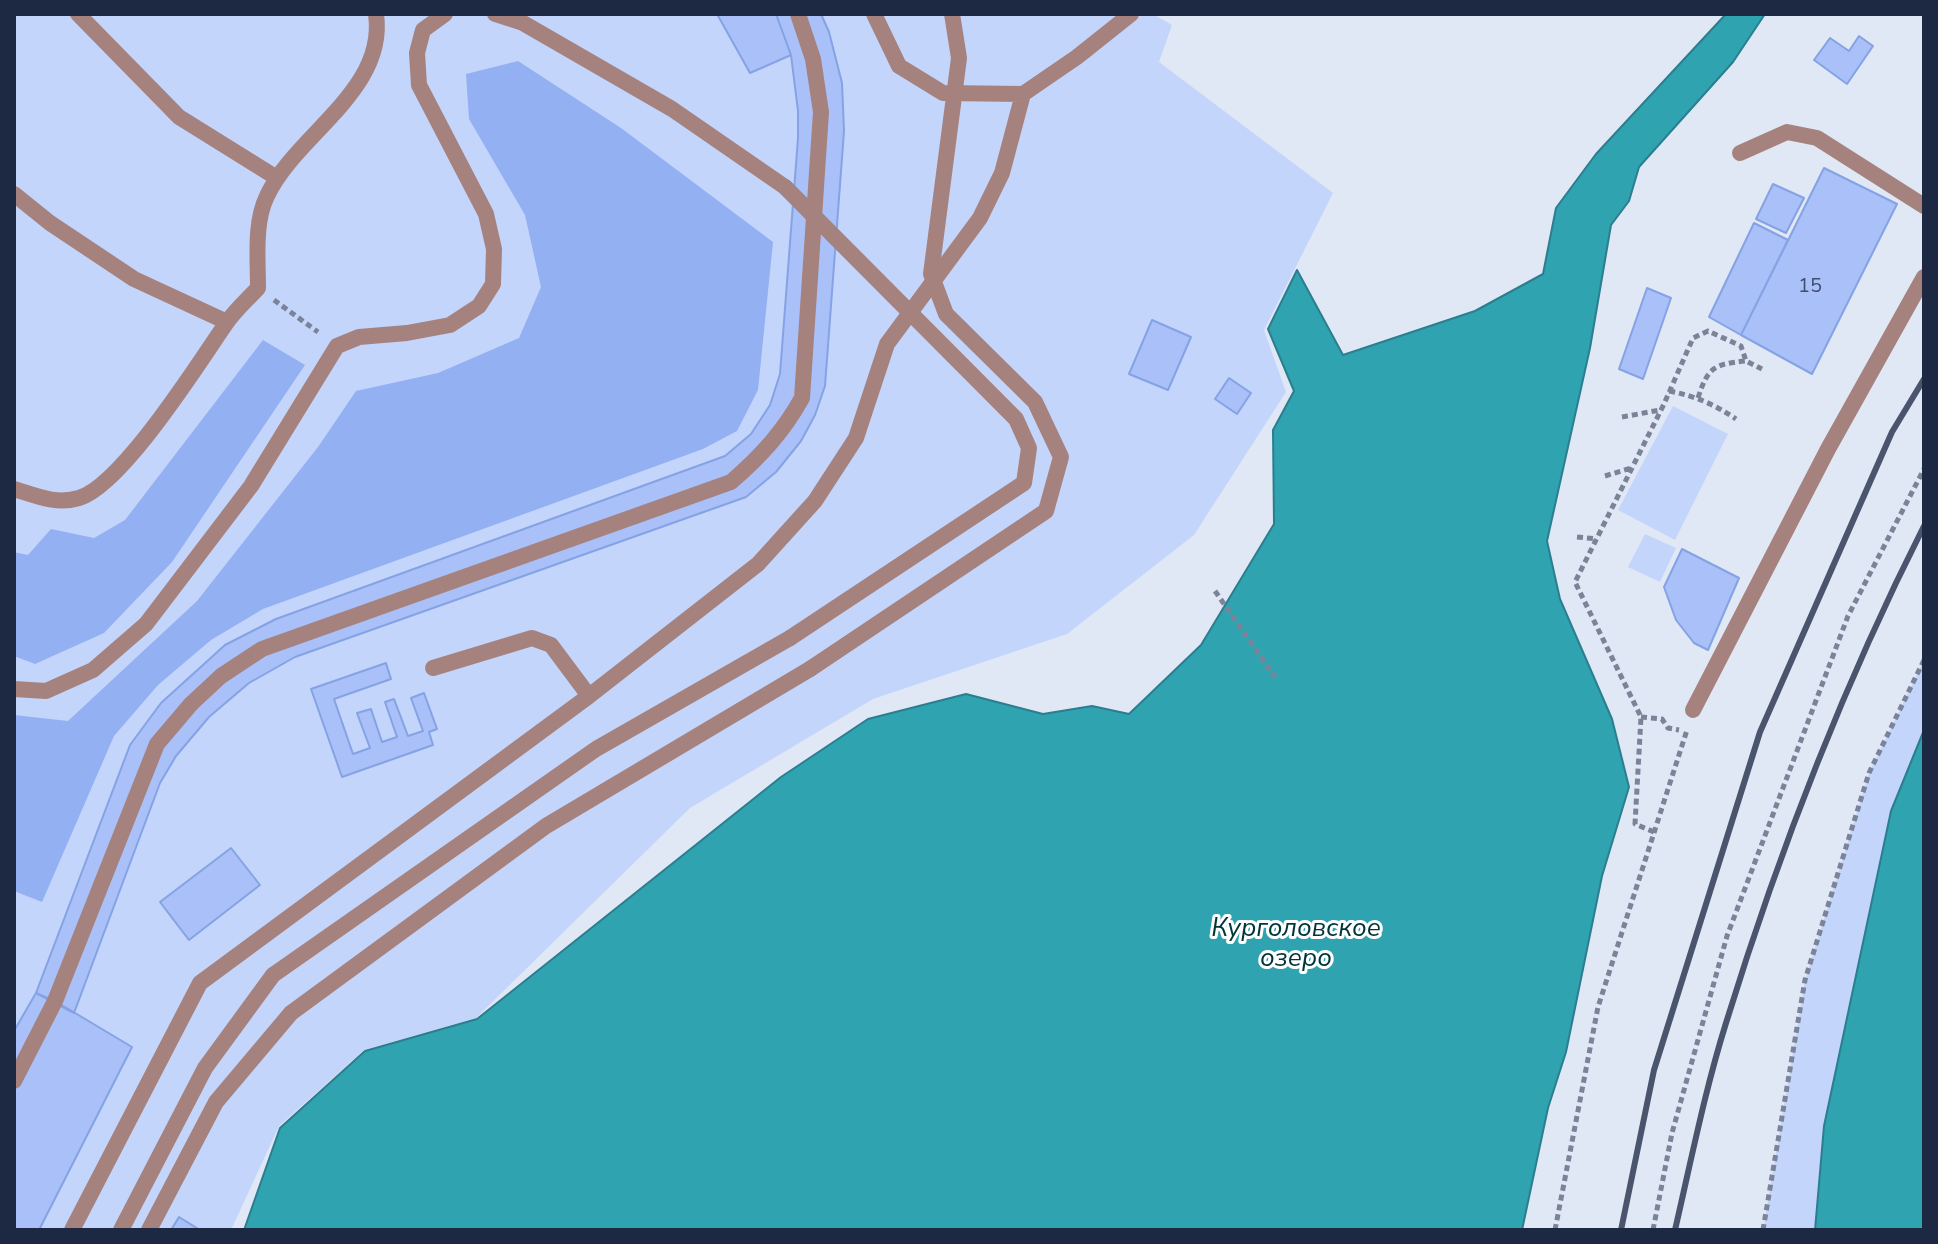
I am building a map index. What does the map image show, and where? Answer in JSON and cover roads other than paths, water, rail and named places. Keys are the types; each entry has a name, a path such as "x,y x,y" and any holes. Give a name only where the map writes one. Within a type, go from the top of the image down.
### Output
{"lane":[{"path":"78,14 179,117 277,178"},
{"path":"14,489 58,502 83,497 110,478 189,381 227,322 258,288 257,238 265,198 277,178 353,90 373,54 376,14"},
{"path":"14,689 46,691 93,670 146,624 251,486 337,346 359,337 450,325 479,306 493,284 494,249 486,214 419,85 417,53 423,30 445,14"},
{"path":"121,1230 205,1068 273,975 596,749 790,638 1024,483 1029,448 1016,419 785,187 672,109 523,23 495,14"},
{"path":"14,1081 55,1001 157,744 191,704 221,676 262,649 731,482 764,454 785,428 802,398 821,112 813,59 798,14"},
{"path":"874,14 899,66 943,93 1023,94 1077,57 1131,14"},
{"path":"149,1230 216,1102 291,1013 546,826 810,669 1046,511 1061,457 1035,402 946,314 931,274 959,58 952,14"},
{"path":"72,1230 200,983 589,696 758,564 815,501 856,438 887,344 980,218 1002,173 1023,94"},
{"path":"1740,153 1787,132 1817,138 1924,206"},
{"path":"14,194 50,223 134,279 227,322"},
{"path":"1693,710 1828,449 1924,277"},
{"path":"433,668 532,638 551,645 589,696"}],"water":[{"name":"Курголовское озеро","path":"1726,14 1765,14 1733,62 1639,167 1629,201 1611,225 1590,348 1547,541 1560,599 1612,719 1629,787 1602,876 1566,1052 1548,1108 1522,1230 244,1230 280,1128 365,1051 477,1019 781,777 868,719 966,694 1043,714 1092,706 1129,714 1201,645 1274,524 1273,430 1294,391 1268,329 1297,270 1343,355 1475,311 1543,274 1556,208 1596,154"},
{"path":"1924,730 1924,1230 1815,1230 1824,1126 1891,811"}],"railway":[{"path":"1621,1230 1654,1070 1760,732 1892,432 1924,379"},
{"path":"1675,1230 1718,1048 1768,895 1840,708 1924,526"}]}
